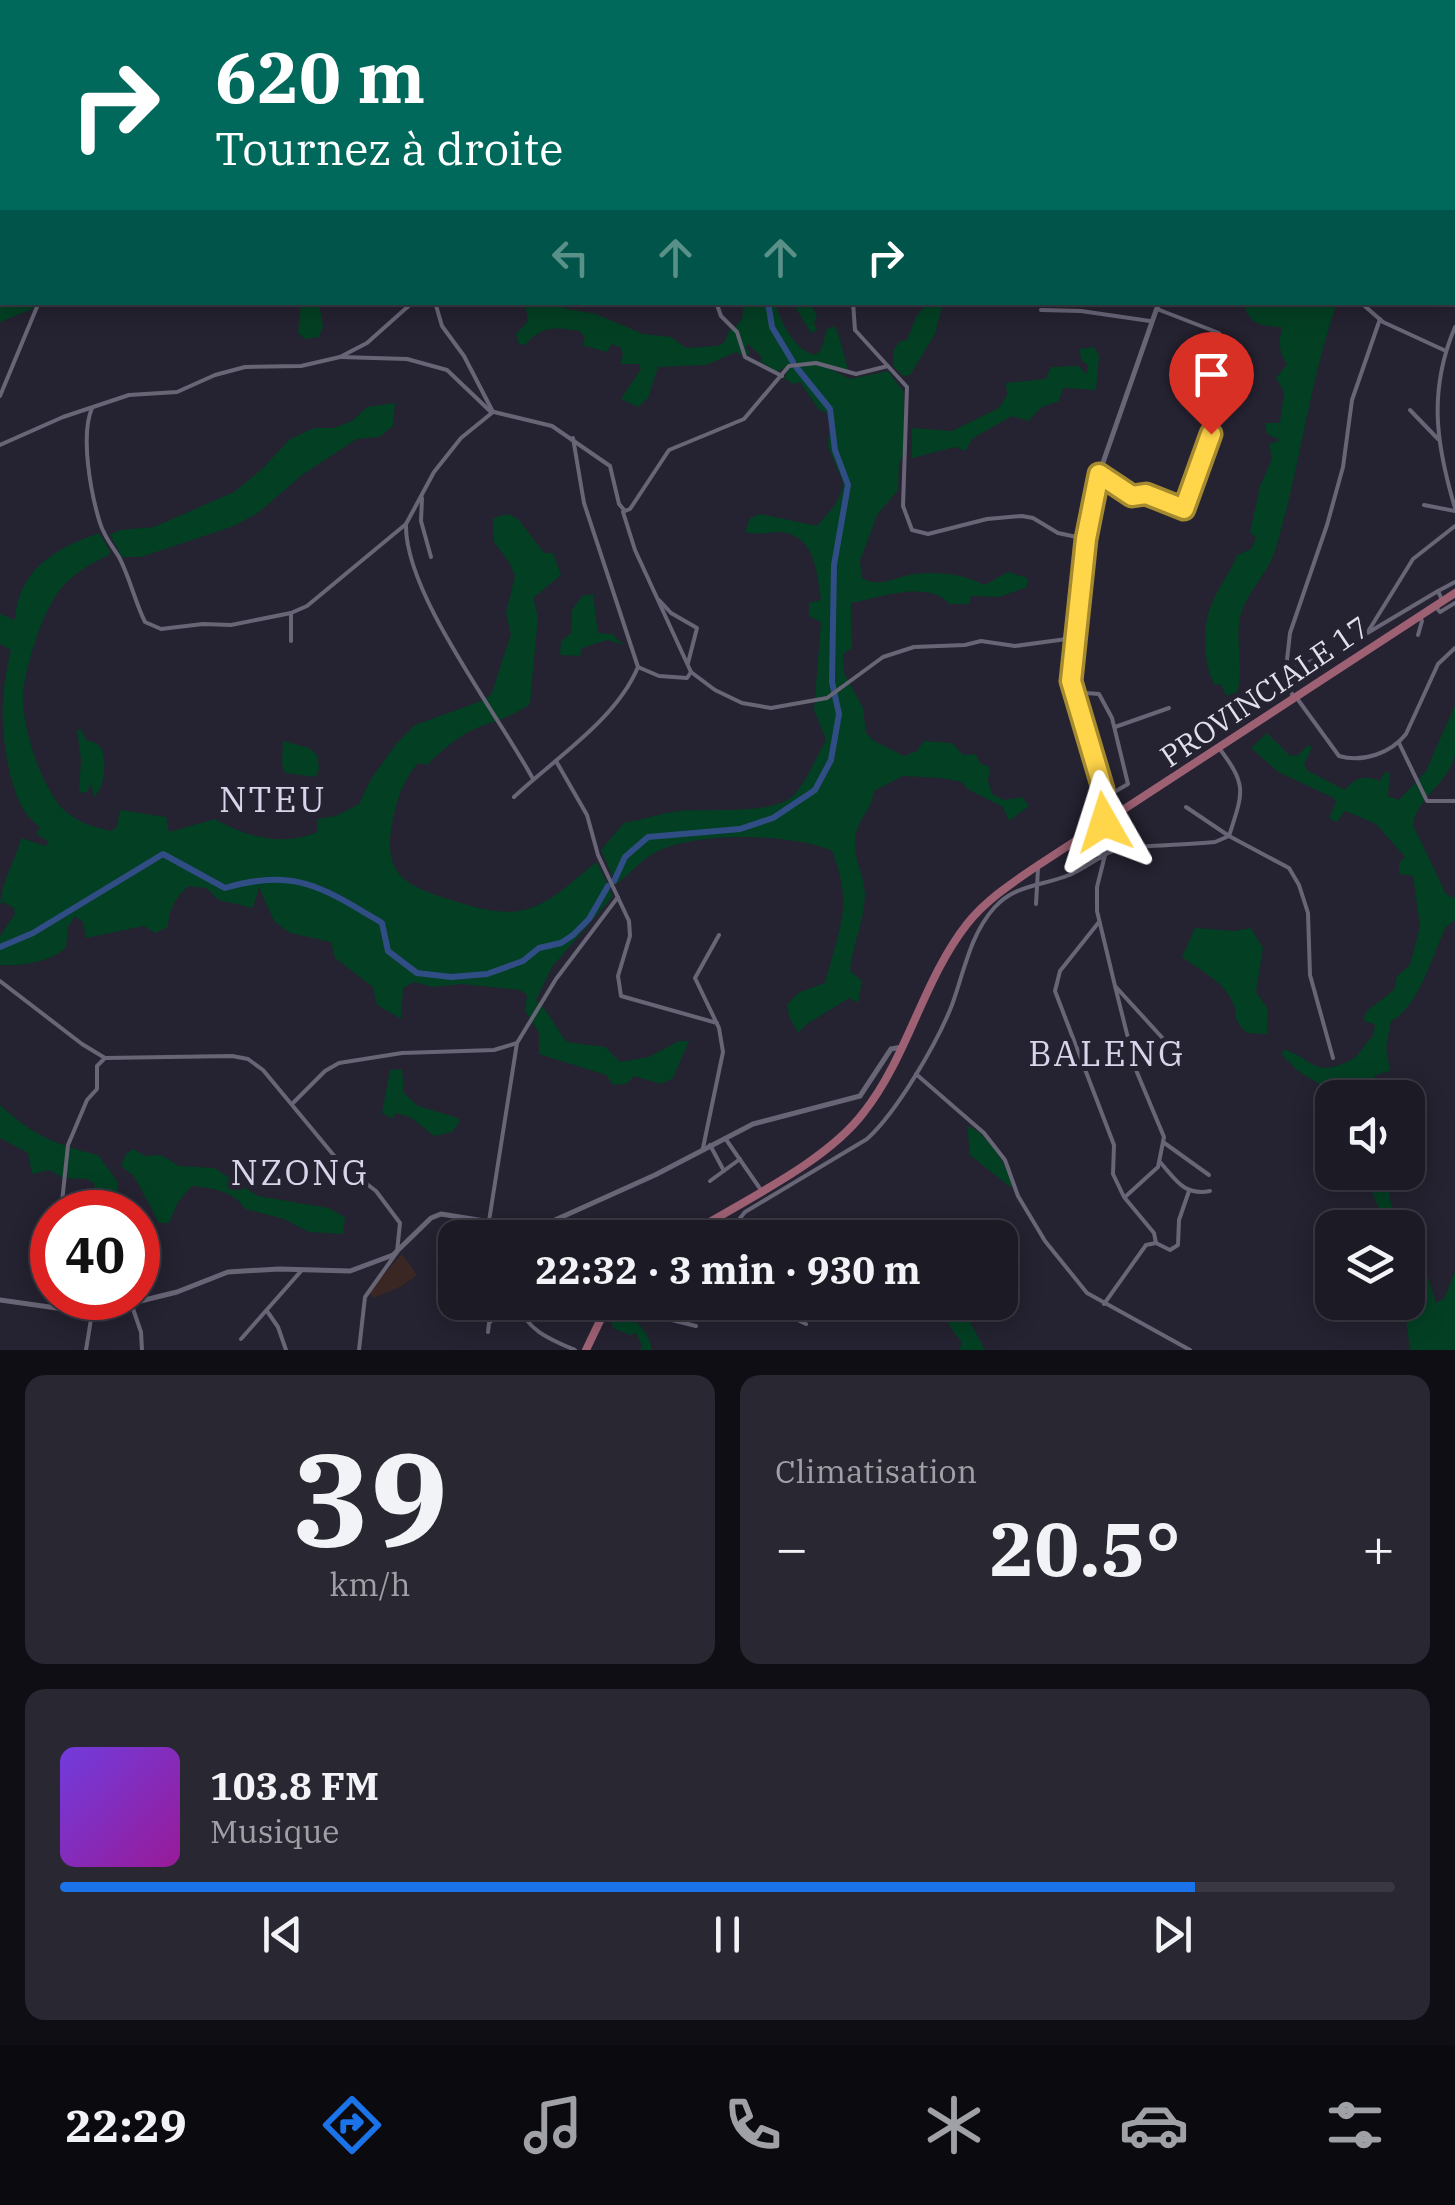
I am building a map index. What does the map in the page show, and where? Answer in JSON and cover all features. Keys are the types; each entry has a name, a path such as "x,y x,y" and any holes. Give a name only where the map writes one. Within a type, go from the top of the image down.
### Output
{"main road":[{"name":"PROVINCIALE 17","path":"712,1220 843,1136 871,1103 965,927 982,907 1037,866 1090,841 1104,822 1455,593"},
{"path":"586,1350 600,1320"}],"street":[{"path":"0,396 38,305"},
{"path":"340,358 367,344 410,305"},
{"path":"435,305 442,326 464,356 493,412"},
{"path":"717,305 721,316 737,332 745,357 782,376"},
{"path":"853,305 855,330 907,387 904,506 912,530 928,534 987,519 1022,516 1058,533 1086,539"},
{"path":"1363,305 1380,320 1447,352"},
{"path":"1124,1197 1160,1162 1164,1131 1136,1070 1099,922 1097,887 1108,833 1104,798 1073,692 1074,638 1086,539 1099,474 1158,306 1219,334"},
{"path":"1041,310 1151,321"},
{"path":"1380,320 1358,374 1343,466 1320,549 1295,613 1286,669 1295,698 1339,756 1367,757 1399,743 1438,664 1455,648"},
{"path":"1424,505 1455,510 1436,406 1455,327"},
{"path":"0,445 92,408 143,392 176,392 245,367 301,366 340,358 407,359 443,369 458,378 484,407 543,422 573,438 610,466 635,550 692,672 734,700 781,707 827,698 883,657 914,647 980,641 1015,646 1074,638"},
{"path":"1099,474 1132,496 1146,494 1186,508 1240,359"},
{"path":"622,510 630,509 669,450 744,419 789,366 821,364 852,374 888,366"},
{"path":"92,408 87,431 94,500 102,527 119,558 136,607 145,622 161,629 231,625 291,612 325,594 406,524 434,472 461,438 493,412"},
{"path":"1410,410 1440,441"},
{"path":"573,438 584,503 638,667"},
{"path":"423,493 421,521 431,556"},
{"path":"406,524 408,549 420,587 533,779"},
{"path":"1369,630 1412,559 1455,526"},
{"path":"1359,638 1455,582"},
{"path":"1438,591 1440,612 1455,604"},
{"path":"656,596 671,613 697,628 688,664"},
{"path":"291,612 291,641"},
{"path":"1418,635 1422,620 1419,616"},
{"path":"1286,669 1330,656"},
{"path":"638,667 667,678 687,678 692,672"},
{"path":"514,797 614,702 638,667"},
{"path":"1073,692 1102,697 1114,728 1128,784 1104,798"},
{"path":"1114,728 1169,708"},
{"path":"1399,743 1427,801 1455,801"},
{"path":"1219,748 1240,776 1240,798 1229,836"},
{"path":"556,761 587,815 598,854 630,930 618,976 621,996 717,1023"},
{"path":"1186,807 1229,836 1289,868 1299,885 1308,913 1310,975 1333,1058"},
{"path":"739,1220 745,1212 867,1139 883,1124 916,1074 950,1010 967,955 992,910 1017,890 1066,877 1122,848 1214,842 1229,836"},
{"path":"1090,841 1104,856"},
{"path":"1036,904 1040,882 1037,866"},
{"path":"489,1220 517,1043 556,979 618,896"},
{"path":"1099,922 1060,971 1055,991 1114,1145 1111,1166 1124,1197 1154,1234 1156,1243"},
{"path":"719,935 695,978 717,1023 723,1052 706,1146 724,1171"},
{"path":"0,981 105,1058 240,1057 264,1070 342,1164 376,1191 394,1212 401,1230 397,1252 350,1271 228,1272 160,1296"},
{"path":"1115,986 1168,1044"},
{"path":"293,1103 338,1063 390,1054 494,1050 517,1043"},
{"path":"555,1220 765,1120 860,1096 890,1049 902,1048"},
{"path":"63,1190 68,1145 87,1100 97,1090 97,1066 105,1058"},
{"path":"916,1074 984,1133 1005,1160 1018,1196 1045,1241 1087,1293 1190,1350"},
{"path":"725,1138 760,1190"},
{"path":"1163,1142 1209,1174"},
{"path":"710,1181 740,1159"},
{"path":"1160,1162 1189,1192 1210,1191"},
{"path":"1104,1304 1146,1245 1156,1243 1173,1250 1178,1245 1179,1220 1189,1192"},
{"path":"359,1350 365,1297 397,1252 441,1214 482,1220"},
{"path":"241,1338 302,1270"},
{"path":"0,1300 30,1304"},
{"path":"266,1311 278,1327 286,1350"},
{"path":"86,1350 91,1320"},
{"path":"137,1320 142,1350"},
{"path":"488,1332 492,1320"},
{"path":"523,1320 537,1334 575,1350"},
{"path":"668,1320 696,1326"},
{"path":"798,1320 806,1324"}],"shaded area":[{"path":"402,1254 417,1275 373,1298 369,1291"}],"green space":[{"path":"0,305 35,305 34,308 0,322"},
{"path":"301,305 319,305 323,326 319,337 305,339 298,333"},
{"path":"525,305 559,305 596,314 643,334 671,337 686,348 717,346 725,342 729,330 742,319 744,305 776,305 789,334 815,355 821,350 827,329 833,326 849,372 804,362 777,372 760,361 762,357 748,344 750,353 744,356 736,352 706,365 658,367 648,398 638,407 621,399 641,369 639,364 620,364 621,348 612,344 607,352 582,345 585,338 580,331 557,328 537,334 525,345 519,344 516,334 528,321"},
{"path":"812,305 817,316 817,330 811,333 795,307"},
{"path":"925,305 942,305 935,334 910,375 903,376 893,366 894,350 900,341 907,340"},
{"path":"1245,305 1336,305 1275,551 1242,610 1239,687 1236,696 1230,696 1211,677 1206,657 1206,624 1237,555 1251,549 1256,538 1250,532 1260,486 1272,459 1269,444 1280,440 1267,434 1265,423 1280,423 1284,392 1276,378 1287,364 1280,346 1282,327 1257,323"},
{"path":"1094,347 1099,356 1096,390 1063,388 1059,401 1042,407 1028,421 1012,416 973,438 965,451 955,447 912,458 912,428 952,431 999,408 1007,395 1006,383 1046,379 1051,367 1078,366 1087,374 1088,365 1082,361 1079,349"},
{"path":"808,364 826,367 850,379 888,371 904,392 905,450 899,465 898,490 877,515 860,561 862,578 882,582 915,574 942,573 985,585 1008,572 1028,578 1027,587 999,597 971,596 969,604 949,604 940,597 916,591 851,603 852,648 843,654 844,673 863,708 866,733 904,756 917,751 924,741 952,743 963,755 975,754 981,764 990,767 988,781 992,794 1004,800 1022,797 1029,806 1009,821 1003,807 961,782 942,778 903,776 874,791 855,841 865,894 850,971 862,981 858,1003 849,998 798,1033 787,1004 800,992 825,983 842,917 842,888 832,851 768,838 691,841 653,854 616,884 601,850 624,823 678,811 756,808 784,802 803,783 826,740 814,710 821,622 809,616 809,603 821,600 812,556 807,546 790,534 745,532 750,518 761,514 817,526 842,491 843,482 828,447 830,414 819,410 800,382 793,384 784,378 789,368"},
{"path":"395,403 393,426 379,437 357,439 302,475 258,513 234,526 141,557 122,557 110,535 120,530 154,527 234,492 290,439 314,428 334,428 352,421 367,407"},
{"path":"508,514 518,519 544,553 553,553 561,575 533,598 538,616 530,704 465,734 427,765 418,763 397,803 391,855 402,877 412,885 465,904 504,912 542,903 597,862 613,896 552,967 536,1000 567,1042 605,1047 620,1062 649,1057 679,1041 689,1041 673,1078 661,1084 634,1076 626,1084 613,1085 606,1075 539,1054 539,1032 525,1011 527,995 520,990 461,984 433,987 414,982 403,988 401,1019 377,1005 373,987 335,958 331,942 290,933 274,921 259,887 253,908 219,900 206,888 188,886 174,904 168,927 155,933 144,926 86,938 83,922 75,916 68,927 66,948 59,953 35,962 0,965 0,936 15,914 14,908 0,904 1,896 21,838 46,846 49,842 36,834 40,827 24,810 10,774 3,712 11,650 0,644 0,614 15,620 23,587 42,563 99,533 110,551 76,574 56,595 37,635 24,684 23,707 30,741 42,776 59,805 79,820 112,831 120,810 166,817 169,832 215,819 252,835 291,839 317,832 317,819 336,816 359,804 371,779 415,725 484,700 492,693 511,634 506,613 515,576 494,542 493,518"},
{"path":"593,594 598,633 612,634 624,645 607,640 582,648 580,656 560,655 561,641 571,633 572,610 582,596"},
{"path":"1455,705 1452,765 1420,806 1413,825 1446,894 1455,898 1455,920 1446,927 1417,993 1401,1015 1391,1021 1386,1048 1390,1071 1372,1080 1315,1082 1282,1055 1283,1049 1329,1068 1354,1058 1373,1036 1375,1024 1363,1017 1394,990 1397,976 1410,965 1420,926 1413,876 1399,874 1399,863 1405,857 1376,824 1345,811 1337,822 1329,818 1334,798 1278,772 1251,748 1267,733 1289,755 1297,756 1308,745 1312,747 1304,765 1308,771 1345,790 1356,780 1380,781 1384,773 1390,772 1388,796 1399,800 1426,771"},
{"path":"81,729 86,740 98,744 103,753 103,781 94,797 91,784 87,792 79,793 81,760 77,730"},
{"path":"283,741 309,748 317,755 316,777 285,773"},
{"path":"1195,928 1251,928 1263,948 1256,992 1268,1009 1267,1034 1247,1033 1236,1019 1227,992 1182,957"},
{"path":"402,1069 404,1093 418,1106 458,1118 460,1122 452,1132 434,1136 410,1117 395,1113 393,1119 382,1113 390,1070"},
{"path":"0,1105 45,1137 98,1155 117,1181 118,1190 93,1190 95,1184 87,1179 64,1178 49,1170 32,1174 28,1153 0,1138"},
{"path":"967,1126 981,1134 994,1150 1010,1176 1010,1187 970,1155"},
{"path":"133,1149 145,1156 161,1155 179,1166 214,1168 258,1196 328,1208 345,1217 343,1234 309,1232 284,1219 245,1209 222,1192 192,1186 178,1202 169,1223 160,1223 160,1190 141,1190 134,1176 121,1166"},
{"path":"1373,1190 1389,1190 1393,1210 1380,1210"},
{"path":"1425,1270 1436,1303 1444,1299 1455,1271 1455,1350 1410,1350 1406,1320 1425,1320"},
{"path":"633,1320 648,1337 652,1350 640,1350 636,1333 630,1335 613,1328 611,1321"},
{"path":"947,1320 969,1320 985,1350 959,1350 962,1343"}],"waterway":[{"path":"768,305 772,327 793,362"},
{"path":"614,881 625,857 648,837 740,829 773,818 815,790 831,760 839,714 832,682 834,565 848,485 835,450 830,409 797,368"},
{"path":"0,947 33,933 163,854 225,888 270,880 308,884 325,891 382,923 388,951 417,973 451,977 487,974 523,961 539,948 561,943 589,919 608,886"}],"district":[{"name":"NTEU","path":"273,799"},
{"name":"BALENG","path":"1107,1053"},
{"name":"NZONG","path":"300,1172"}],"route":[{"path":"1104,822 1103,789 1071,681 1086,539 1099,474 1132,496 1146,494 1184,509 1211,434"}]}
